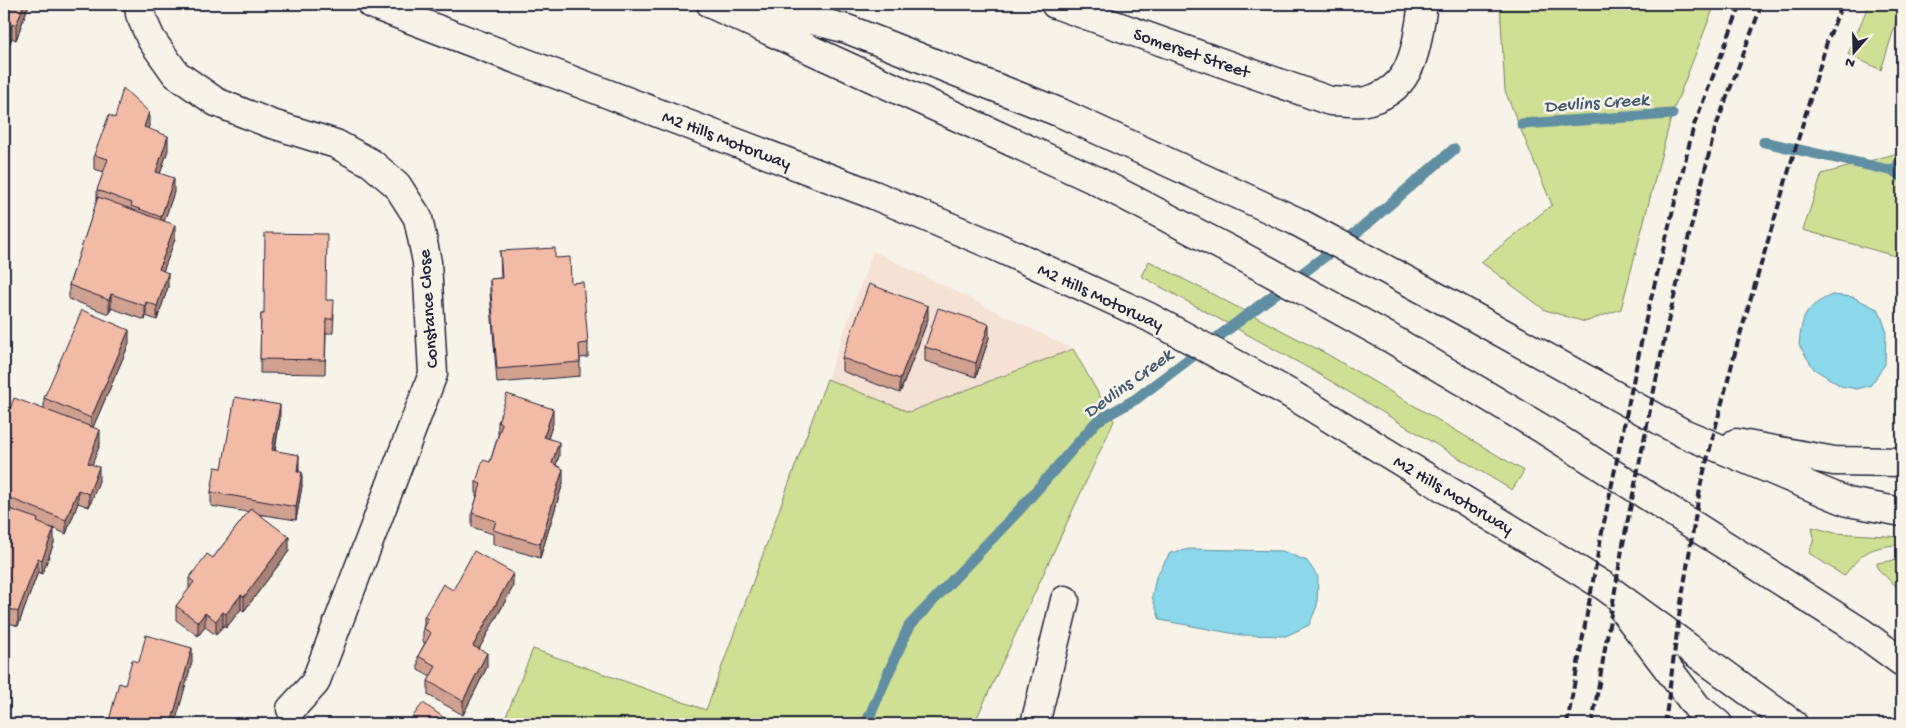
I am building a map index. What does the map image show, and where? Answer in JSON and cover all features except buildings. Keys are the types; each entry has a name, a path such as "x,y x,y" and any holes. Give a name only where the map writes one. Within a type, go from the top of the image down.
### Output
{"main road":[{"name":"Constance Close","path":"139,4 140,14 151,39 176,74 216,102 336,144 371,163 397,185 418,218 424,244 427,262 433,374 315,683 291,709"},
{"name":"M2 Hills Motorway","path":"371,4 874,195 994,246 1149,317 1289,393 1604,586 1793,724"},
{"path":"711,4 1093,179 1243,257 1390,338 1541,428 1861,632 1902,662"},
{"path":"750,4 848,30 1061,113 1296,221 1683,433 1848,502 1902,512"},
{"name":"Somerset Street","path":"1054,4 1330,101 1360,102 1386,95 1406,75 1416,50 1423,4"},
{"path":"1683,433 1834,461 1902,462"},
{"path":"1604,586 1697,707 1718,724"},
{"path":"1035,724 1065,600"}],"shaded area":[{"path":"873,251 1073,349 909,412 827,379"}],"green space":[{"path":"1500,4 1715,4 1672,114 1621,309 1585,322 1545,310 1481,262 1552,205 1505,91"},
{"path":"1869,4 1902,4 1881,70 1848,54"},
{"path":"1902,152 1902,258 1803,230 1822,174"},
{"path":"1149,261 1327,354 1524,471 1512,490 1312,370 1141,276"},
{"path":"1073,349 1114,421 974,724 503,724 533,649 706,710 827,379 909,412"},
{"path":"1812,527 1835,533 1902,537 1902,544 1882,547 1868,552 1844,576 1809,553 1814,539"},
{"path":"1902,559 1902,592 1878,569 1877,563"}],"water":[{"path":"1832,295 1853,297 1879,310 1886,330 1885,364 1871,385 1857,389 1841,386 1814,369 1799,345 1801,327 1806,314 1815,304"},
{"path":"1190,549 1282,551 1307,561 1318,577 1317,606 1309,625 1286,636 1241,635 1160,620 1152,597 1156,577 1170,553"}],"waterway":[{"name":"Devlins Creek","path":"1522,124 1672,114"},
{"name":"Devlins Creek","path":"1764,142 1894,171 1902,177"},
{"name":"Devlins Creek","path":"866,724 909,626 1021,508 1097,421 1136,399 1361,229 1454,149"},
{"path":"1894,171 1902,159"}],"railway":[{"path":"1567,724 1601,537 1646,319 1694,125 1741,4"},
{"path":"1592,724 1623,544 1667,326 1715,129 1762,4"},
{"path":"1665,724 1680,609 1701,483 1737,345 1827,42 1842,4"}]}
